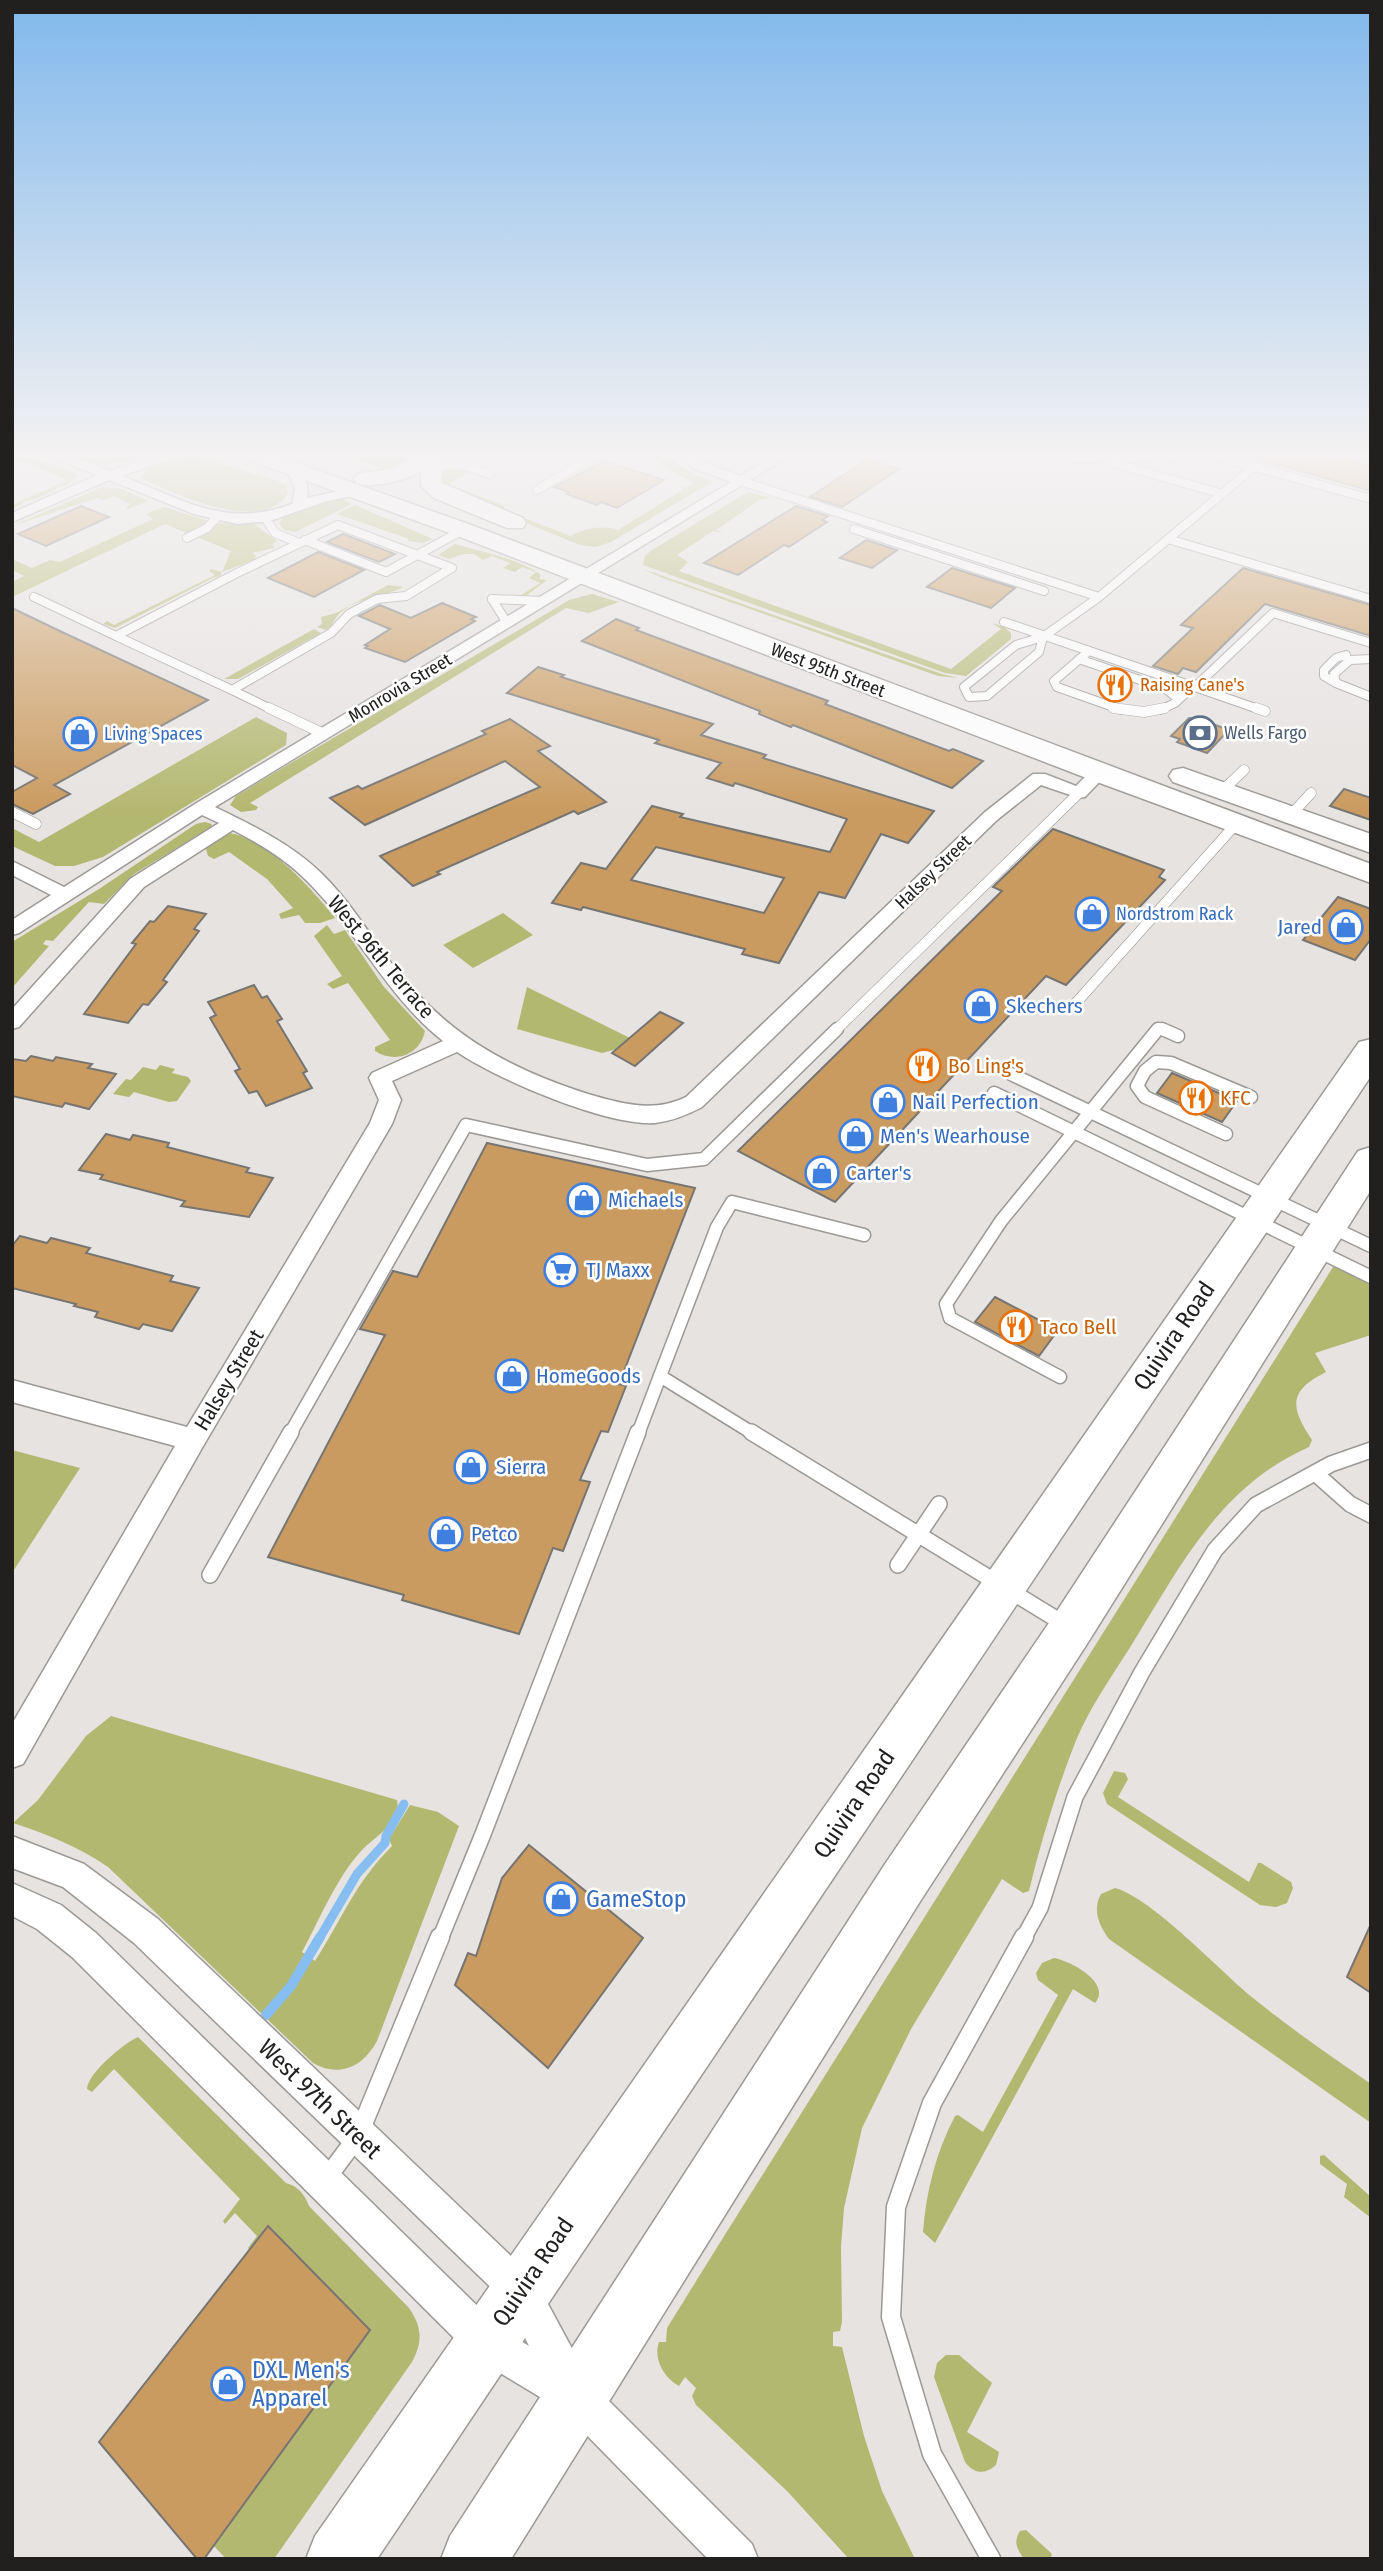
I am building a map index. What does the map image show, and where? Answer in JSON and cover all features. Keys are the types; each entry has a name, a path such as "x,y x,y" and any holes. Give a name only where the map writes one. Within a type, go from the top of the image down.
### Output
{"main road":[{"name":"West 95th Street","path":"595,572 916,703 978,725 1089,783 1236,824 1371,874"},
{"name":"West 95th Street","path":"596,572 1042,724"},
{"path":"916,703 938,706 953,704 969,697 968,717 978,725"},
{"path":"1144,762 1371,844"},
{"name":"Quivira Road","path":"338,2559 1371,1050"},
{"path":"473,2559 903,1882 1071,1629 1371,1160"}],"street":[{"name":"Monrovia Street","path":"12,929 201,808 591,572"},
{"name":"Halsey Street","path":"780,1020 990,816 1039,778 1089,783"},
{"name":"West 96th Terrace","path":"201,808 276,848 314,877 400,987 456,1044 489,1065 544,1088 617,1110 654,1116 676,1113 694,1102 780,1020"},
{"path":"12,1022 137,883 232,823"},
{"path":"12,867 65,895"},
{"name":"Halsey Street","path":"12,1753 193,1440 381,1124 390,1100 380,1078 456,1044"},
{"path":"12,1391 193,1440"},
{"name":"West 97th Street","path":"12,1852 73,1875 146,1931 521,2291 577,2397"},
{"name":"West 97th Street","path":"12,1899 49,1917 84,1945 486,2342 577,2397 737,2559"}],"lane":[{"path":"116,636 243,572"},
{"path":"232,690 331,633 349,614 377,599 406,596 445,572"},
{"path":"986,572 1044,591"},
{"path":"1022,572 1099,597"},
{"path":"1043,637 1039,652 987,696 969,697 964,687 1016,645 1043,637 1099,597 1128,572"},
{"path":"1279,572 1371,600"},
{"path":"34,597 324,734"},
{"path":"507,623 492,599 543,601"},
{"path":"1089,651 1054,681 1057,687 1107,706 1135,712 1172,705 1273,613 1371,643"},
{"path":"1004,622 1265,711"},
{"path":"1371,659 1352,658 1341,663 1334,674 1336,683 1371,696"},
{"path":"1079,659 1166,690 1178,699"},
{"path":"1223,790 1244,769"},
{"path":"210,1575 466,1125 647,1165 704,1159 1089,783"},
{"path":"1291,815 1311,793"},
{"path":"12,812 36,824"},
{"path":"1075,1004 1236,824"},
{"path":"1060,1377 950,1318 946,1304 1001,1221 1159,1028 1178,1036"},
{"path":"1226,1134 1145,1097 1138,1086 1145,1071 1156,1062 1171,1063 1251,1097"},
{"path":"1011,1074 1091,1113 1261,1209 1322,1238 1371,1246"},
{"path":"994,1093 1073,1133 1261,1209 1322,1238 1371,1277"},
{"path":"324,2181 358,2136 484,1834 717,1227 732,1202 864,1235"},
{"path":"660,1376 1071,1629"},
{"path":"991,2559 932,2454 891,2317 896,2207 932,2103 1040,1908 1075,1797 1142,1672 1215,1550 1256,1505 1315,1473 1371,1450"},
{"path":"1315,1473 1350,1504 1371,1515"},
{"path":"898,1565 939,1504"}],"green space":[{"path":"16,572 64,572 12,597 12,582 24,576"},
{"path":"210,572 222,572 220,576 115,628 103,624 107,621 114,625 215,575"},
{"path":"536,572 540,574 540,579 547,580 526,596 515,599 540,583 529,578"},
{"path":"649,572 958,678 938,676"},
{"path":"663,572 682,572 951,669 1001,629 992,623 1011,633 1011,639 966,676 945,673"},
{"path":"388,585 403,587 347,608 326,630 317,627 322,624 321,617 336,613"},
{"path":"592,594 619,602 589,613 566,608 250,803 258,807 256,810 241,812 230,805 236,796 569,600"},
{"path":"314,629 321,633 238,679 224,679"},
{"path":"256,717 287,733 286,745 103,857 74,866 55,866 12,846 12,828 39,842"},
{"path":"196,824 212,824 211,827 134,874 104,904 89,902 53,941 46,940 43,944 49,946 12,988 12,942 99,889"},
{"path":"227,833 241,836 272,853 301,879 335,918 320,923 305,923 299,915 281,919 279,914 293,908 267,879 229,852 214,859 208,856 206,849 210,843"},
{"path":"503,913 533,935 473,968 443,945"},
{"path":"327,925 334,934 345,930 384,987 425,1031 418,1046 406,1055 391,1057 375,1051 375,1047 390,1040 348,983 333,989 327,984 342,976 314,936"},
{"path":"527,987 630,1038 617,1049 602,1053 517,1029"},
{"path":"160,1065 175,1069 172,1073 188,1077 191,1081 177,1101 169,1102 134,1092 129,1097 113,1094 126,1079 131,1080 143,1067 156,1070"},
{"path":"1333,1267 1346,1269 1371,1281 1371,1335 1315,1353 1326,1372 1305,1386 1296,1401 1300,1418 1312,1440 1309,1447 1278,1463 1228,1505 1206,1529 1169,1583 1083,1726 1056,1794 1029,1891 1023,1893 1002,1879 911,2029 862,2128 844,2208 841,2247 842,2322 840,2331 833,2332 833,2346 842,2347 864,2436 882,2491 915,2559 849,2559 788,2492 696,2405 692,2396 696,2388 685,2377 679,2386 669,2378 657,2355 659,2342 666,2342 667,2328"},
{"path":"12,1450 80,1468 12,1573"},
{"path":"111,1716 397,1800 392,1822 353,1861 336,1886 302,1952 315,1961 358,1888 392,1846 389,1839 410,1805 438,1812 459,1826 377,2041 365,2058 349,2067 332,2070 313,2063 108,1867 86,1853 13,1823 38,1800 86,1736"},
{"path":"1114,1771 1125,1773 1128,1779 1118,1797 1249,1882 1258,1863 1261,1863 1291,1882 1293,1888 1287,1903 1276,1907 1260,1905 1107,1804 1103,1793"},
{"path":"1115,1888 1148,1906 1267,2009 1371,2084 1371,2123 1109,1939 1100,1923 1097,1906 1101,1894"},
{"path":"1054,1958 1070,1963 1087,1974 1098,1988 1099,1995 1095,2003 1073,1989 935,2243 923,2232 929,2187 942,2144 955,2116 958,2115 983,2132 1058,1995 1038,1980 1036,1973 1042,1963"},
{"path":"138,2037 286,2183 300,2192 309,2206 409,2308 419,2328 418,2347 412,2362 274,2559 226,2559 213,2545 370,2330 269,2226 250,2250 248,2248 257,2236 235,2213 225,2224 223,2221 240,2199 114,2069 92,2092 87,2089 100,2067"},
{"path":"1324,2155 1371,2197 1371,2218 1344,2197 1347,2184 1320,2164 1320,2156"},
{"path":"946,2355 959,2355 992,2383 967,2432 999,2452 996,2465 984,2472 976,2471 965,2462 934,2377 937,2363"},
{"path":"1026,2530 1052,2554 1050,2559 1024,2559 1016,2542 1020,2531"}],"building":[{"path":"280,572 360,572 314,597 268,578"},
{"path":"947,572 965,572 1015,588 991,608 927,587"},
{"path":"1239,572 1257,572 1371,605 1371,636 1265,604 1196,672 1183,668 1178,674 1153,666 1193,628 1181,625"},
{"path":"442,603 476,617 471,619 475,621 405,662 365,648 368,646 365,645 390,629 359,616 380,605 411,618"},
{"name":"Living Spaces","path":"12,608 208,700 54,785 70,794 33,814 12,804 12,792 37,778 12,765"},
{"path":"616,619 639,628 636,630 828,701 825,704 949,751 953,749 983,761 952,788 793,725 791,727 759,714 760,711 582,641"},
{"path":"538,667 564,675 561,677 713,724 701,735 766,755 763,758 934,811 908,843 881,834 845,898 819,892 779,963 742,954 745,949 583,907 581,910 552,903 581,863 606,869 652,806 683,814 680,817 830,852 847,819 735,783 733,786 707,778 721,763 655,743 659,740 507,693","holes":["656,847 784,878 764,913 631,880"]},
{"name":"Wells Fargo","path":"1189,718 1229,730 1207,753 1177,742 1180,739 1171,736"},
{"path":"510,719 550,746 538,751 606,802 578,814 574,811 437,872 440,874 413,886 380,856 540,787 505,761 365,825 330,798 358,786 362,789 486,734 482,731"},
{"path":"1344,789 1371,798 1371,820 1330,806"},
{"path":"1053,829 1164,870 1159,877 1165,880 1066,985 1046,976 835,1202 738,1151 1002,891 993,887"},
{"path":"1338,897 1371,909 1371,939 1355,960 1303,940"},
{"path":"168,906 206,914 194,929 199,931 163,980 167,982 148,1005 143,1004 128,1023 84,1014 136,944 132,943 150,921 154,922"},
{"path":"254,985 262,998 267,996 282,1019 277,1021 307,1071 303,1073 312,1088 266,1106 257,1091 249,1093 235,1071 240,1069 210,1018 216,1015 208,1002"},
{"path":"660,1012 683,1023 635,1066 612,1053"},
{"path":"31,1056 53,1061 56,1057 92,1064 88,1068 116,1074 89,1109 65,1103 62,1107 12,1096 12,1059 26,1061"},
{"name":"KFC","path":"1172,1073 1237,1101 1222,1122 1157,1093"},
{"path":"106,1134 130,1140 133,1135 169,1143 167,1147 249,1168 246,1172 273,1178 249,1217 181,1206 185,1201 100,1179 103,1175 79,1170"},
{"path":"487,1143 695,1188 619,1384 626,1386 608,1432 601,1431 580,1480 590,1482 563,1551 553,1548 519,1634 402,1600 404,1595 268,1557 385,1335 360,1329 393,1271 417,1277"},
{"path":"20,1236 47,1243 51,1238 90,1248 86,1253 173,1276 170,1281 199,1288 172,1331 143,1324 139,1329 95,1317 98,1312 74,1306 76,1304 12,1288 12,1246"},
{"name":"Taco Bell","path":"995,1297 1058,1330 1039,1356 975,1322"},
{"path":"529,1845 643,1938 548,2068 455,1985 468,1953 476,1956 502,1878"},
{"path":"1371,1924 1371,1993 1347,1977"},
{"path":"268,2226 370,2330 204,2559 197,2559 99,2442"}],"waterway":[{"path":"319,1939 357,1874 385,1843 386,1836 404,1804"},
{"path":"266,2015 291,1986 320,1937"}],"place":[{"name":"Raising Cane's","path":"1115,685"},
{"name":"Wells Fargo","path":"1200,733"},
{"name":"Living Spaces","path":"80,734"},
{"name":"Nordstrom Rack","path":"1092,914"},
{"name":"Jared","path":"1346,927"},
{"name":"Skechers","path":"981,1006"},
{"name":"Bo Ling's","path":"924,1066"},
{"name":"KFC","path":"1196,1098"},
{"name":"Nail Perfection","path":"888,1102"},
{"name":"Men's Wearhouse","path":"856,1136"},
{"name":"Carter's","path":"822,1173"},
{"name":"Michaels","path":"584,1200"},
{"name":"TJ Maxx","path":"561,1270"},
{"name":"Taco Bell","path":"1016,1327"},
{"name":"HomeGoods","path":"512,1376"},
{"name":"Sierra","path":"471,1467"},
{"name":"Petco","path":"446,1534"},
{"name":"GameStop","path":"561,1899"},
{"name":"DXL Men's Apparel","path":"228,2384"}]}
